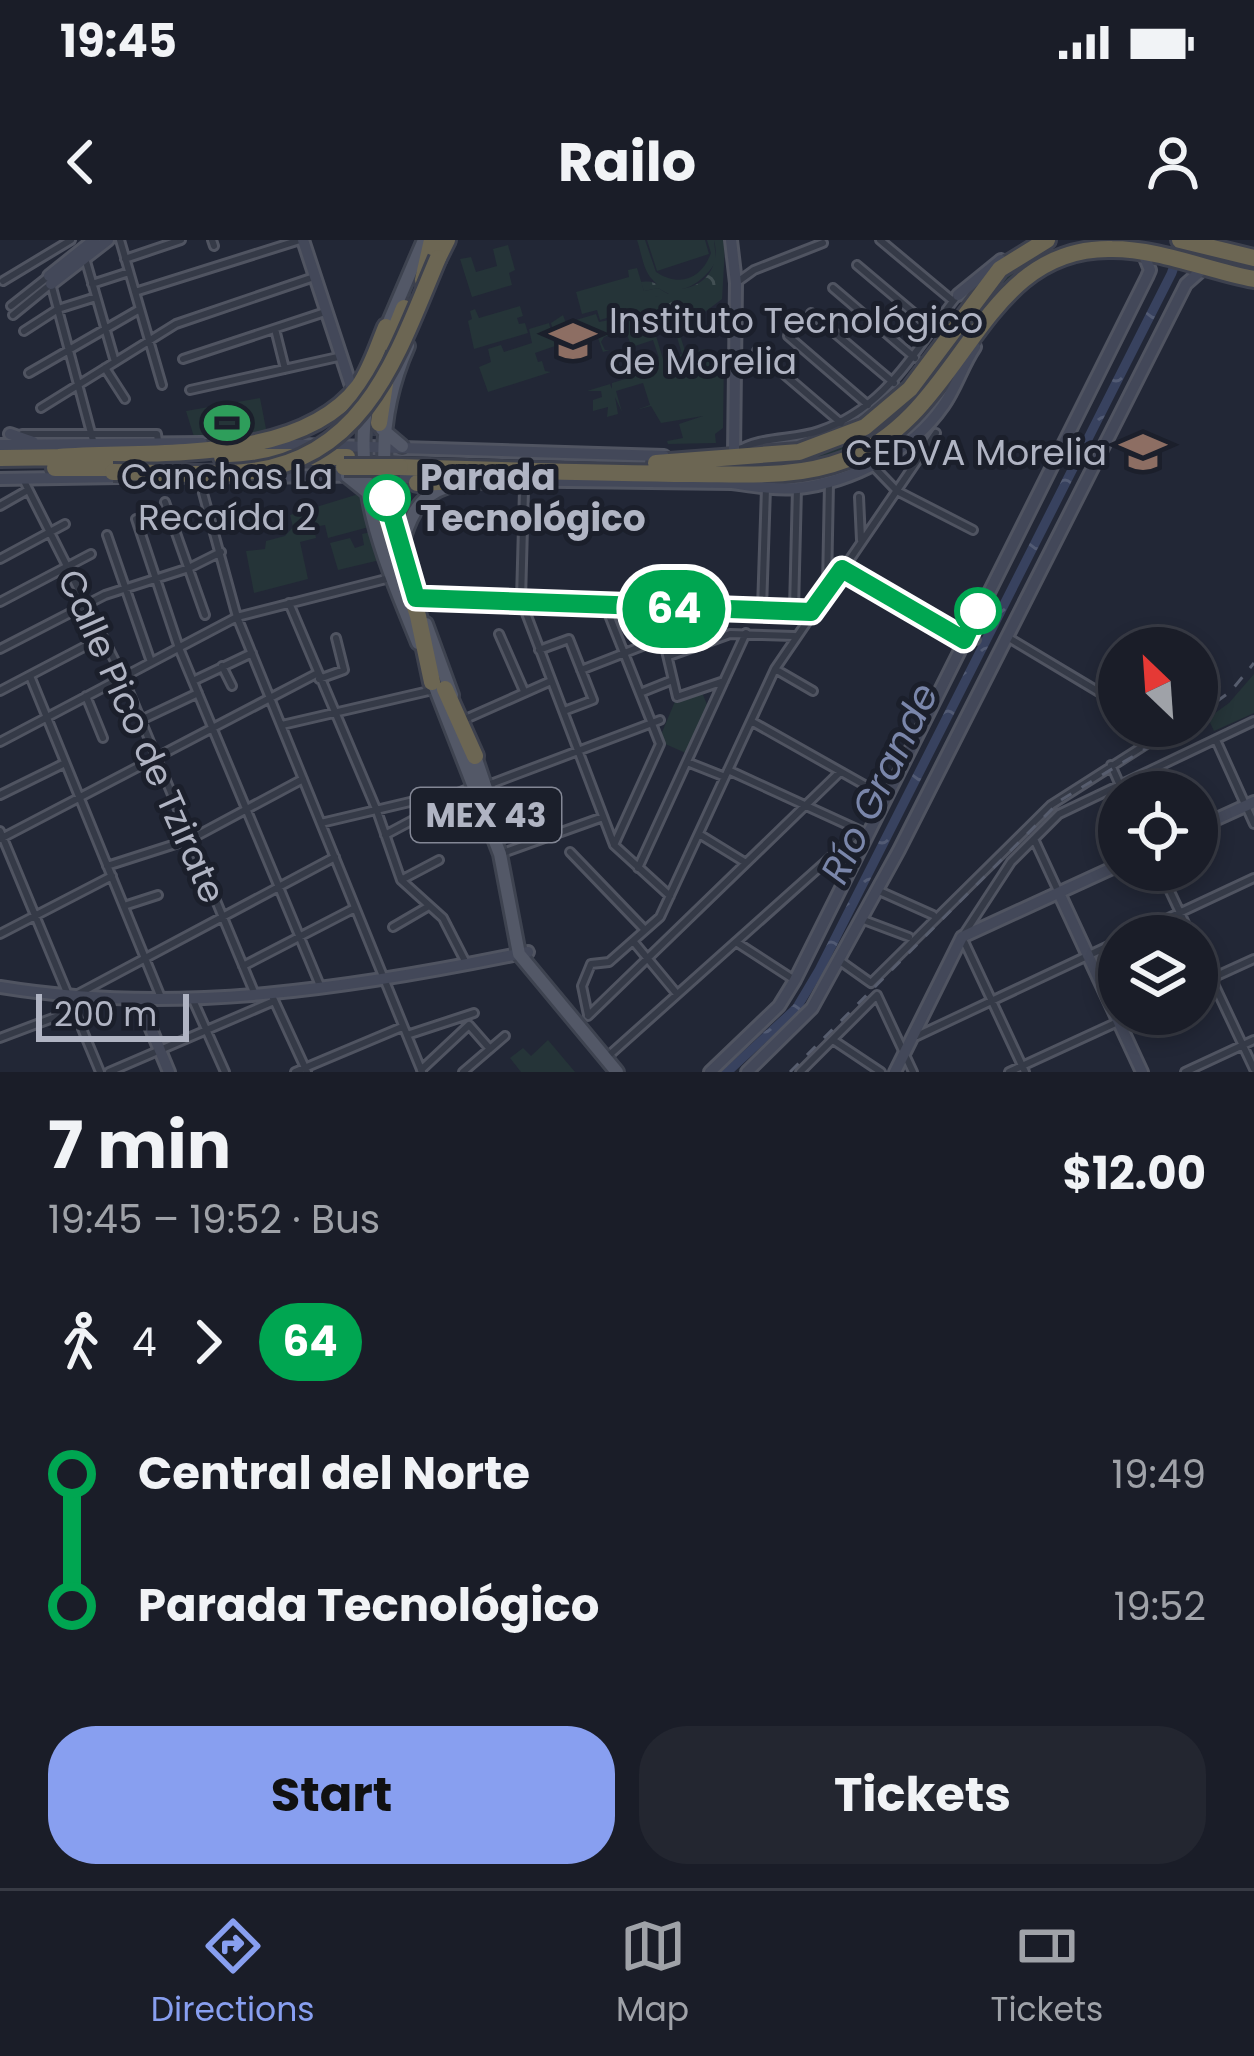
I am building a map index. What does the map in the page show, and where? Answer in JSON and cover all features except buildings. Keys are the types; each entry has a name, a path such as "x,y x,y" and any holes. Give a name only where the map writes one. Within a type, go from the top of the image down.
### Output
{"highway":[{"path":"432,246 450,240"},
{"path":"743,461 799,452 866,428 982,288 1020,254 1047,240"},
{"path":"1196,243 1254,258"},
{"path":"375,424 392,349 424,278 432,246"},
{"path":"69,462 113,472 257,471 320,447 343,430 381,387 432,246"},
{"path":"0,458 346,467 397,462 743,461 823,467 878,445 924,405 1012,287 1048,261 1093,250 1143,253 1254,279"},
{"path":"375,424 381,367 404,308"},
{"path":"0,470 256,444 321,416 353,392 386,327"},
{"path":"902,386 913,360"},
{"path":"799,452 833,426"},
{"path":"69,462 186,446"},
{"path":"283,448 310,449"},
{"path":"417,483 490,480"},
{"path":"376,500 413,602"},
{"name":"MEX 43","path":"376,500 440,686 475,756"}],"main road":[{"path":"79,258 94,240"},
{"path":"50,280 108,240"},
{"path":"302,240 353,392"},
{"path":"440,686 400,550 365,476 363,444 450,240"},
{"path":"659,483 743,461 731,240"},
{"path":"1020,254 1036,240"},
{"path":"956,298 995,264 1036,240"},
{"path":"397,462 375,424 371,380 386,327 432,246"},
{"path":"710,1072 779,1006 795,980 864,833 888,797 970,640 1147,278 1150,270 1143,253"},
{"path":"747,1072 804,1019 878,890 1195,266"},
{"path":"375,424 402,480 766,488 830,483 872,465 906,443 943,406 980,340 981,328"},
{"path":"5,434 42,446 69,462 204,478 346,467 365,476 397,462"},
{"path":"0,481 25,484 69,462 93,439 383,444"},
{"path":"383,444 397,462"},
{"path":"0,445 42,446"},
{"path":"376,500 397,462"},
{"path":"346,467 376,500 390,578 475,756"},
{"path":"400,550 410,518 431,493 453,484 490,480"},
{"name":"MEX 43","path":"440,686 504,852 524,953 582,1021 617,1072"},
{"name":"MEX 43","path":"475,756 481,786"},
{"path":"1218,819 1250,804"},
{"path":"895,1072 962,938 1098,875"},
{"path":"1059,893 1098,977"},
{"path":"0,987 72,1004 273,998 524,953"},
{"path":"139,1000 169,1072"},
{"path":"1125,1035 1142,1072"},
{"name":"MEX 43","path":"608,1057 627,1072"}],"street":[{"path":"120,240 162,385"},
{"path":"125,259 181,240"},
{"path":"135,292 302,240"},
{"path":"833,288 913,360 956,298 880,240"},
{"path":"4,281 67,241 92,284 115,362"},
{"path":"736,283 754,270 823,243"},
{"path":"857,265 934,330"},
{"path":"92,284 129,272"},
{"path":"41,408 176,324 314,277"},
{"path":"5,434 93,439 50,280 12,310"},
{"path":"24,331 58,309 96,297"},
{"path":"29,374 140,309"},
{"path":"183,359 325,312"},
{"path":"743,461 750,444 800,437 833,426 902,386 811,314"},
{"path":"102,316 122,320"},
{"path":"275,329 285,369"},
{"path":"788,335 868,405"},
{"path":"758,351 833,426"},
{"path":"190,390 338,357"},
{"path":"105,368 125,399"},
{"path":"582,1021 582,986 591,964 609,962 660,917 775,669 936,433"},
{"path":"872,465 897,491 974,530"},
{"path":"204,478 203,493 237,617 422,1071 469,1025 490,1049"},
{"path":"827,588 830,483"},
{"path":"0,506 25,484"},
{"name":"Calle Pico de Tzirate","path":"25,484 123,676 256,995"},
{"path":"762,609 766,488"},
{"path":"794,610 796,488"},
{"path":"524,490 521,600 614,845 670,896"},
{"path":"859,497 861,540"},
{"path":"165,502 205,615"},
{"path":"136,519 179,648 321,988"},
{"path":"0,559 65,524"},
{"path":"106,536 151,662"},
{"path":"0,649 87,604 221,552"},
{"path":"0,602 91,554"},
{"path":"842,569 970,640"},
{"path":"0,742 237,617 390,578"},
{"path":"413,602 521,600 811,612"},
{"path":"289,603 377,811 401,880 443,917 466,963"},
{"path":"605,605 656,722 660,744 614,845"},
{"path":"690,610 699,645"},
{"path":"638,868 746,633"},
{"path":"499,634 524,692"},
{"path":"669,656 730,634 795,636"},
{"path":"0,692 103,637"},
{"path":"100,1072 1,836 270,698 344,670 336,638"},
{"path":"581,670 663,638 676,697 724,681"},
{"path":"1008,638 1098,692"},
{"path":"539,650 569,639 593,700 563,711"},
{"path":"193,681 252,653"},
{"path":"223,666 232,686"},
{"path":"775,669 813,691"},
{"path":"30,676 162,1000"},
{"path":"461,722 551,681"},
{"path":"640,693 671,681"},
{"path":"281,725 440,686"},
{"path":"141,720 198,693"},
{"path":"86,696 103,737"},
{"path":"751,721 888,797"},
{"path":"1218,738 1254,721"},
{"path":"321,824 414,801 433,803 656,722"},
{"path":"1218,743 1250,804 1254,824"},
{"path":"839,960 871,983 1051,806 1134,747"},
{"path":"1155,771 1201,747"},
{"path":"608,1057 864,833 806,805 687,762"},
{"path":"0,795 65,763"},
{"path":"1111,765 1114,771"},
{"path":"582,1021 840,772"},
{"path":"107,866 190,839 303,779"},
{"path":"1024,1069 962,938 1011,862 1059,814 1098,798"},
{"path":"385,835 428,812 433,803"},
{"path":"504,852 603,817"},
{"path":"699,834 746,863"},
{"path":"1034,839 1059,893"},
{"path":"570,852 645,930"},
{"path":"0,1038 72,1004 145,958 335,857"},
{"path":"401,880 439,860"},
{"path":"0,934 112,876"},
{"path":"1174,915 1254,878"},
{"path":"878,890 933,915"},
{"path":"1170,891 1181,915"},
{"path":"124,906 158,895"},
{"path":"393,927 429,906"},
{"path":"243,967 356,908"},
{"path":"861,919 910,937"},
{"path":"633,941 677,994"},
{"path":"736,942 795,980"},
{"path":"914,1037 1098,951"},
{"path":"1218,976 1254,959"},
{"path":"1218,992 1254,1069"},
{"path":"807,1070 877,995 913,1072"},
{"path":"109,1072 273,998 306,1070"},
{"path":"193,1000 225,1072"},
{"path":"295,1072 405,1030 474,1013"},
{"path":"1009,1072 1098,1032"},
{"path":"468,1071 505,1036"},
{"path":"833,1040 881,1072"},
{"path":"1184,1072 1254,1040"}],"green space":[{"path":"637,240 645,240 656,272 673,279 688,278 701,269 711,253 707,240 714,240 716,260 697,283 669,289 648,274"},
{"path":"647,240 705,240 709,254 657,271"},
{"path":"714,240 723,240 725,246 722,299 702,314 664,324 654,297 669,294 658,288 644,291 641,282 673,289 697,284 713,266"},
{"path":"1045,244 1051,256 1009,283 914,409 873,443 800,468 618,467 735,462 867,432 1002,273"},
{"path":"508,245 515,270 509,273 512,285 472,297 460,259 471,257 476,272 497,266 493,249"},
{"path":"637,268 644,291 658,288 670,295 655,297 664,324 654,329 663,359 672,358 676,375 673,357 682,354 674,327 686,354 705,349 707,355 718,352 724,356 723,428 715,434 716,443 668,444 683,438 679,424 703,416 661,423 651,406 636,410 650,405 643,383 616,391 622,412 615,397 618,414 607,417 608,407 593,411 593,400 602,397 601,391 587,391 610,384 612,389 612,383 655,370 641,373 636,356 640,365 659,358 653,340 635,346 635,355 622,322 640,323 637,309 600,320 597,310 582,314 576,292 629,277 628,270"},
{"path":"520,306 523,316 517,318 528,333 474,349 470,311 475,309 479,318"},
{"path":"596,314 599,322 620,323 623,331 601,342 610,350 603,352 598,338 559,349 551,323 563,315 566,323"},
{"path":"549,323 555,346 535,353 545,371 551,372 488,392 479,367 491,362 488,349 501,345 504,352 532,343 529,329"},
{"name":"Canchas La Recaída 2","path":"260,398 267,434 195,440 186,411"},
{"path":"362,493 369,527 328,538 325,525 314,527 316,538 300,542 308,579 254,593 246,551 265,549 266,541 285,536 293,527 290,515"},
{"path":"371,532 380,560 338,570 330,543 350,538 355,548 364,545 362,534"},
{"path":"1254,674 1254,713 1218,729 1218,711"},
{"path":"701,690 708,707 688,754 660,737 676,699"},
{"path":"548,1040 575,1072 521,1072 510,1058 523,1048 531,1056"}],"water":[{"path":"1178,240 1188,240 1176,275 823,973 800,1011 734,1072 721,1072 793,1005 815,968 1167,272"}],"tunnel":[{"path":"404,308 426,267"},
{"path":"372,420 375,505"}],"railway":[{"path":"1218,701 1254,663"},
{"path":"790,1072 1061,800 1148,747"}],"bus line":[{"name":"64","path":"387,498 416,598 811,612 842,569 964,640 978,611"}],"place":[{"name":"Instituto Tecnológico de Morelia","path":"573,341"},
{"name":"Canchas La Recaída 2","path":"227,423"},
{"name":"CEDVA Morelia","path":"1143,452"},
{"name":"Parada Tecnológico","path":"387,498"}],"water label":[{"name":"Río Grande","path":"879,783"}]}
